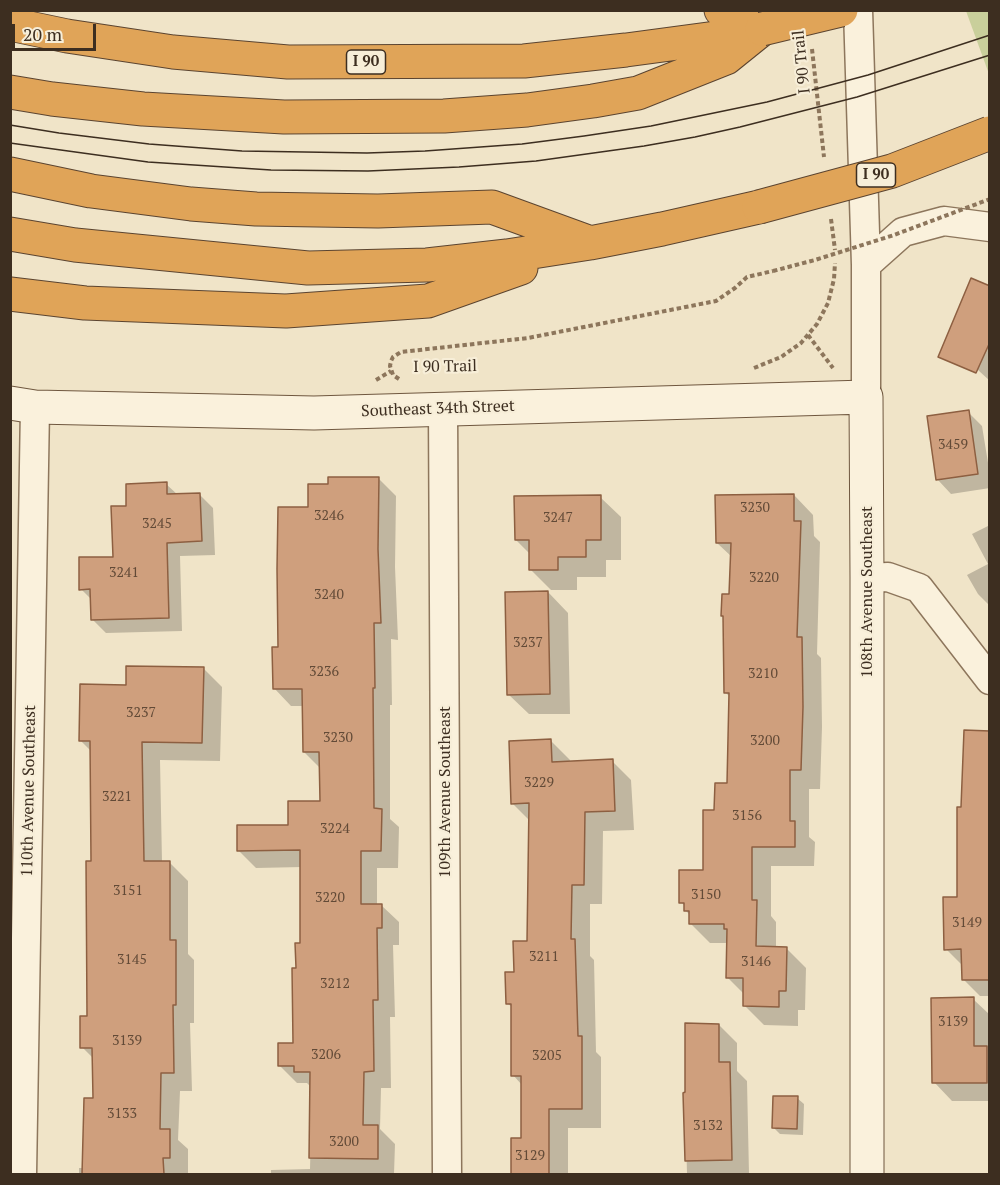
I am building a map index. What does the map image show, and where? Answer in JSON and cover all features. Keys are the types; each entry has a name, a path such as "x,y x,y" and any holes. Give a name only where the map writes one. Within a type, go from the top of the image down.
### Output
{"highway":[{"path":"10,92 142,109 284,117 444,116 527,110 639,93 723,35 762,29 841,10"},
{"name":"I 90","path":"10,24 67,36 173,52 288,62 524,61 626,50 723,35"},
{"name":"I 90","path":"10,234 75,245 308,268 427,265 590,243 759,207 892,171 990,133"},
{"path":"10,174 91,191 191,204 256,209 378,212 492,207 590,243"},
{"path":"10,294 84,303 286,311 428,301 590,243"}],"street":[{"name":"108th Avenue Southeast","path":"858,10 866,265 867,1174"},
{"path":"866,265 903,232 944,221 990,227"},
{"name":"Southeast 34th Street","path":"23,405 314,413 866,397"},
{"name":"110th Avenue Southeast","path":"22,1174 23,405"},
{"name":"109th Avenue Southeast","path":"442,409 447,1174"},
{"path":"867,578 888,578 919,588 990,680"}],"path":[{"name":"I 90 Trail","path":"812,44 825,167"},
{"name":"I 90 Trail","path":"402,380 393,375 390,366 393,357 401,352 528,338 716,300 747,277 885,238 990,199"},
{"path":"750,368 781,357 801,343 817,324 828,303 834,279 835,255 830,211"},
{"path":"808,335 835,370"}],"green space":[{"path":"966,11 989,11 989,74"}],"building":[{"path":"971,278 990,286 990,342 976,373 938,357"},
{"path":"969,410 978,474 936,480 927,416"},
{"path":"328,477 379,477 378,549 381,623 374,623 375,688 373,688 374,808 382,809 381,851 361,851 361,904 382,904 382,928 377,928 378,1000 373,1000 374,1071 364,1072 363,1125 378,1125 378,1159 309,1158 310,1072 294,1072 294,1066 278,1066 278,1043 293,1043 292,968 296,968 295,943 300,943 300,850 237,851 237,825 288,825 288,801 320,801 319,752 303,752 302,689 273,689 272,647 278,647 278,507 308,507 308,484 328,484"},
{"path":"167,482 167,494 200,493 202,541 167,543 169,618 91,620 90,589 79,590 79,557 113,557 111,506 126,506 126,484"},
{"path":"794,494 794,521 801,521 797,637 802,637 803,707 801,770 790,770 790,821 795,821 795,847 752,847 752,900 757,900 756,946 787,947 786,991 779,991 779,1007 743,1006 743,978 726,978 727,929 724,929 724,924 689,924 689,911 684,911 684,903 679,903 679,870 703,870 703,810 714,810 715,783 727,783 729,693 724,693 723,616 721,616 722,594 729,594 731,543 716,543 715,495"},
{"path":"601,495 601,540 586,540 586,557 558,557 558,570 529,570 529,540 515,540 514,496"},
{"path":"548,591 550,694 507,695 505,592"},
{"path":"126,666 204,667 202,743 142,742 144,861 170,861 170,940 176,940 176,1005 173,1005 174,1073 161,1073 160,1129 170,1129 170,1158 163,1158 164,1174 82,1174 84,1098 93,1098 92,1048 80,1048 80,1016 87,1016 86,861 91,861 90,741 79,741 80,684 126,685"},
{"path":"964,730 990,731 990,980 962,980 961,949 944,950 943,897 957,897 957,807 961,807"},
{"path":"551,739 552,762 613,759 615,811 585,812 584,885 572,885 571,939 575,939 578,1036 582,1036 582,1109 549,1109 549,1174 511,1174 511,1138 521,1138 521,1076 511,1076 511,1004 506,1004 505,972 514,972 513,941 527,941 529,803 511,804 509,741"},
{"path":"974,997 974,1046 987,1046 987,1083 932,1083 931,998"},
{"path":"685,1023 719,1024 719,1062 730,1062 732,1160 685,1161 683,1093 685,1092"},
{"path":"773,1096 798,1096 797,1129 772,1128"}],"tram line":[{"path":"10,125 149,144 242,151 367,153 522,144 651,126 767,102 868,75 990,35"},
{"path":"10,143 148,162 271,170 368,171 536,161 644,146 740,127 857,97 990,55"}]}
